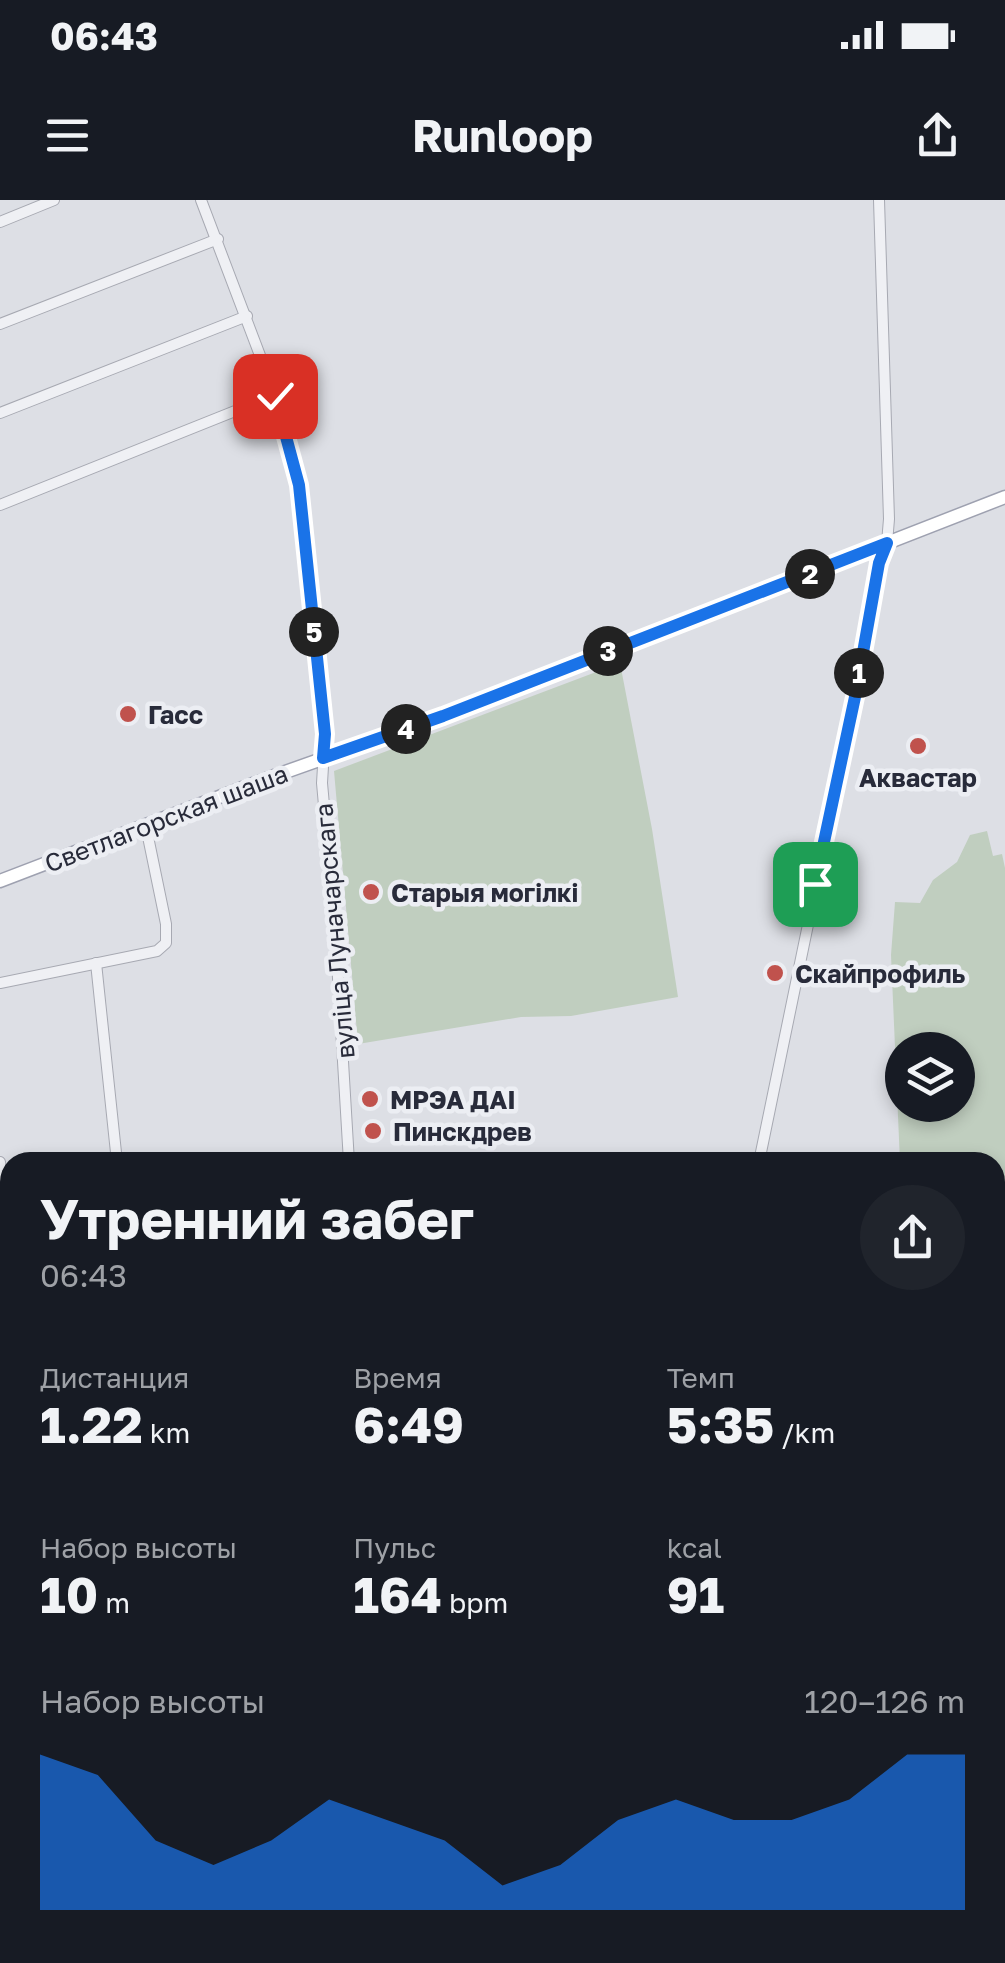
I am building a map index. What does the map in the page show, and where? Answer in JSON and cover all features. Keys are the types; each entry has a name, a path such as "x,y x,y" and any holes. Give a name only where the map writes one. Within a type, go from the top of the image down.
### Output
{"main road":[{"name":"Светлагорская шаша","path":"0,881 443,716 1005,497"}],"street":[{"path":"0,222 27,206 54,200"},
{"name":"вуліца Луначарскага","path":"201,200 275,396 299,485 325,734 323,758 348,1152"},
{"path":"761,1152 879,563 887,543 880,200"},
{"path":"0,324 218,239"},
{"path":"0,413 247,316"},
{"path":"0,505 275,396"},
{"path":"0,984 157,951 166,943 166,924 146,827"},
{"path":"96,963 117,1152"}],"green space":[{"path":"620,663 652,829 678,997 571,1016 521,1017 358,1044 334,771"},
{"path":"987,831 993,856 1002,854 1005,1152 900,1152 898,1122 975,1122 975,1032 894,1032 891,955 895,902 920,903 933,880 957,862 970,835"}],"place":[{"name":"Гасс","path":"128,714"},
{"name":"Аквастар","path":"918,746"},
{"name":"Старыя могілкі","path":"371,892"},
{"name":"Скайпрофиль","path":"775,973"},
{"name":"МРЭА ДАІ","path":"370,1099"},
{"name":"Пинскдрев","path":"373,1131"}],"route":[{"path":"275,396 299,485 325,734 323,758 443,716 887,543 879,563 815,884"}]}
